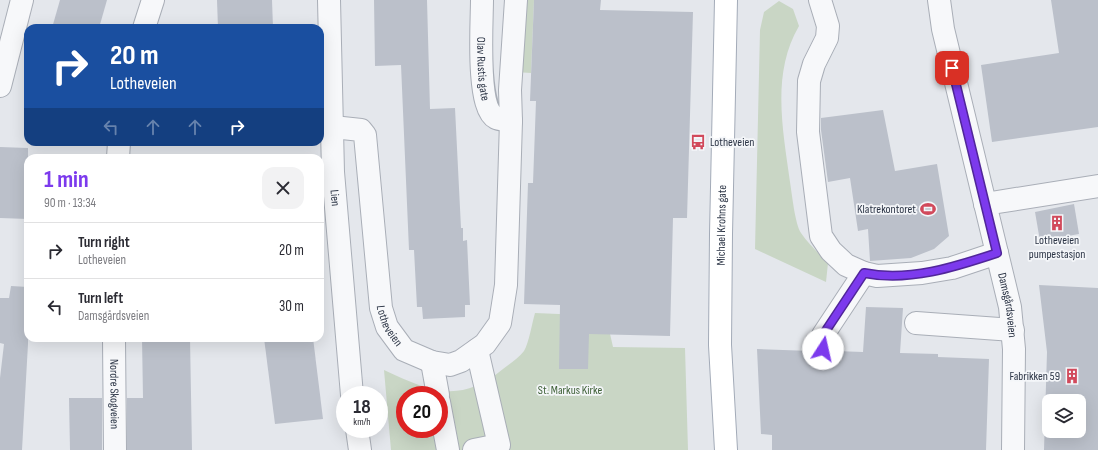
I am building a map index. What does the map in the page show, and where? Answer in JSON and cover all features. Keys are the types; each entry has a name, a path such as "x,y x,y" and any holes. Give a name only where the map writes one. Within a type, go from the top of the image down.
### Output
{"main road":[{"name":"Michael Krohns gate","path":"726,0 720,337 726,450"}],"street":[{"path":"0,86 22,0"},
{"path":"145,24 153,0"},
{"name":"Lien","path":"329,0 333,172 351,386"},
{"name":"Olav Rustis gate","path":"482,0 481,69 484,93 489,110 495,118 511,121"},
{"name":"Lotheveien","path":"332,127 362,130 365,135 381,308 387,327 404,350 432,362 450,365 461,361 491,338 500,322 506,286 511,121 510,90 516,0"},
{"path":"820,0 828,26 827,38 814,64 809,81 808,132 821,236 831,251 846,265 864,273 877,276 922,273 952,268 997,253"},
{"name":"Damsgårdsveien","path":"939,0 943,29 1009,301 1013,330 1013,450"},
{"path":"985,204 1098,186"},
{"path":"823,349 823,335 864,273"},
{"path":"916,323 1013,330"},
{"name":"Nordre Skogveien","path":"114,342 115,450"},
{"path":"474,450 499,445 476,350"},
{"path":"432,362 436,386"},
{"path":"358,438 360,450"},
{"path":"446,438 448,450"}],"green space":[{"path":"520,0 534,0 531,73 515,72"},
{"path":"779,1 793,9 799,26 790,44 785,63 781,102 782,122 794,209 801,233 810,245 828,263 826,282 755,249 760,30 764,12"},
{"name":"St. Markus Kirke","path":"535,313 606,316 613,347 685,348 688,450 391,450 388,416 388,386 385,386 384,370 423,386 396,386 396,438 448,438 448,391 458,391 473,387 487,380 522,354 527,343"}],"building":[{"path":"60,0 107,0 100,24 53,24"},
{"path":"217,0 272,0 273,24 218,24"},
{"path":"374,0 427,0 430,109 455,108 461,228 463,228 463,241 467,240 470,305 465,305 465,317 423,319 422,307 417,307 414,250 409,250 401,65 375,66"},
{"path":"534,0 601,0 600,10 693,12 687,218 673,218 670,336 589,334 588,369 559,369 560,305 524,304 528,183 533,183 536,101 530,101"},
{"path":"1051,0 1098,0 1098,127 992,142 981,65 1059,53"},
{"path":"883,110 895,171 937,164 949,236 934,249 911,258 870,261 868,229 858,231 850,178 828,182 821,130 821,118"},
{"path":"0,147 28,148 28,154 24,154 24,219 0,218"},
{"name":"Lotheveien pumpestasjon","path":"1074,204 1079,234 1040,241 1035,212"},
{"name":"Fabrikken 59","path":"1039,285 1098,288 1098,450 1044,450 1044,438 1086,438 1086,394 1046,394 1047,352"},
{"path":"11,286 24,287 24,342 28,342 28,344 22,450 0,450 0,378 4,344 0,343 0,298 9,298"},
{"path":"866,307 903,308 900,353 938,354 938,357 989,359 986,450 772,450 772,435 761,434 757,349 811,351 816,360 823,361 830,360 835,351 863,352"},
{"path":"142,342 190,342 192,450 127,450 127,398 143,398"},
{"path":"265,342 313,342 323,419 275,424"},
{"path":"69,398 102,398 102,450 70,450"}],"place":[{"name":"Lotheveien","path":"698,142"},
{"name":"Klatrekontoret","path":"928,209"},
{"name":"Lotheveien pumpestasjon","path":"1057,223"},
{"name":"Fabrikken 59","path":"1072,376"}],"route":[{"path":"823,349 823,335 864,273 877,276 922,273 952,268 997,253 952,68"}]}
